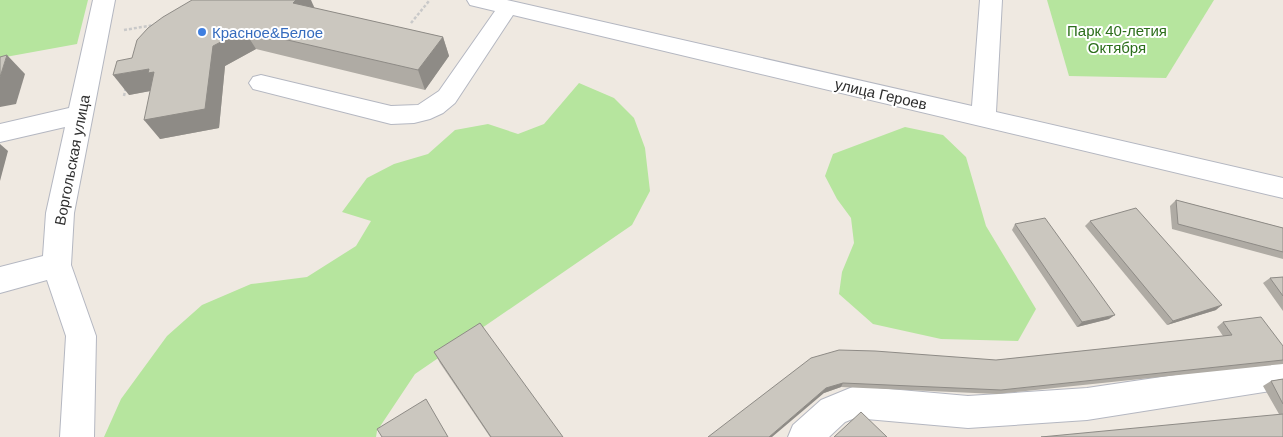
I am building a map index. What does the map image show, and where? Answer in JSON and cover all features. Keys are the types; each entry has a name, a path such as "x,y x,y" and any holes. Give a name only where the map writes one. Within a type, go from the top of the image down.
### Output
{"street":[{"name":"Воргольская улица","path":"77,437 81,336 56,265 60,213 104,0"},
{"name":"улица Героев","path":"478,0 1283,188"},
{"path":"983,118 991,0"},
{"path":"261,83 391,115 408,116 418,114 434,108 447,97 508,7"},
{"path":"0,133 80,114"},
{"path":"0,280 56,265"},
{"path":"805,437 833,411 855,402 968,412 1087,404 1283,374"}],"path":[{"path":"411,23 430,1"},
{"path":"117,31 163,24"},
{"path":"124,96 126,86"}],"green space":[{"path":"0,0 88,0 77,44 0,58"},
{"name":"Парк 40-летия Октября","path":"1047,0 1214,0 1166,78 1069,76"},
{"path":"579,83 614,98 634,118 645,148 650,191 632,225 415,374 377,431 376,437 104,437 121,399 167,336 202,305 251,284 307,277 356,246 371,221 342,212 367,178 394,164 428,154 455,130 488,124 518,134 544,124"},
{"path":"905,127 943,135 966,157 986,226 1036,309 1018,341 941,339 873,324 839,294 842,272 854,243 851,218 837,199 825,176 833,154"}],"building":[{"path":"192,0 296,0 293,3 443,37 418,70 244,30 213,46 205,109 144,120 154,72 148,73 149,69 113,75 117,61 132,58 137,40 148,28"},
{"path":"7,55 0,77 0,57"},
{"path":"1176,200 1283,228 1283,252 1178,224"},
{"path":"1136,208 1222,305 1173,321 1090,221"},
{"path":"1045,218 1115,315 1082,322 1015,224"},
{"path":"1283,277 1283,296 1270,278"},
{"path":"1261,317 1283,346 1283,360 1001,390 843,383 826,388 769,437 708,437 811,358 839,350 996,360 1232,335 1223,322"},
{"path":"480,323 563,437 491,437 434,352"},
{"path":"1283,379 1283,404 1271,381"},
{"path":"426,399 448,437 382,437 377,429"},
{"path":"861,412 887,437 834,437"},
{"path":"1283,414 1283,437 1041,437"}],"place":[{"name":"Красное&Белое","path":"202,32"}]}
